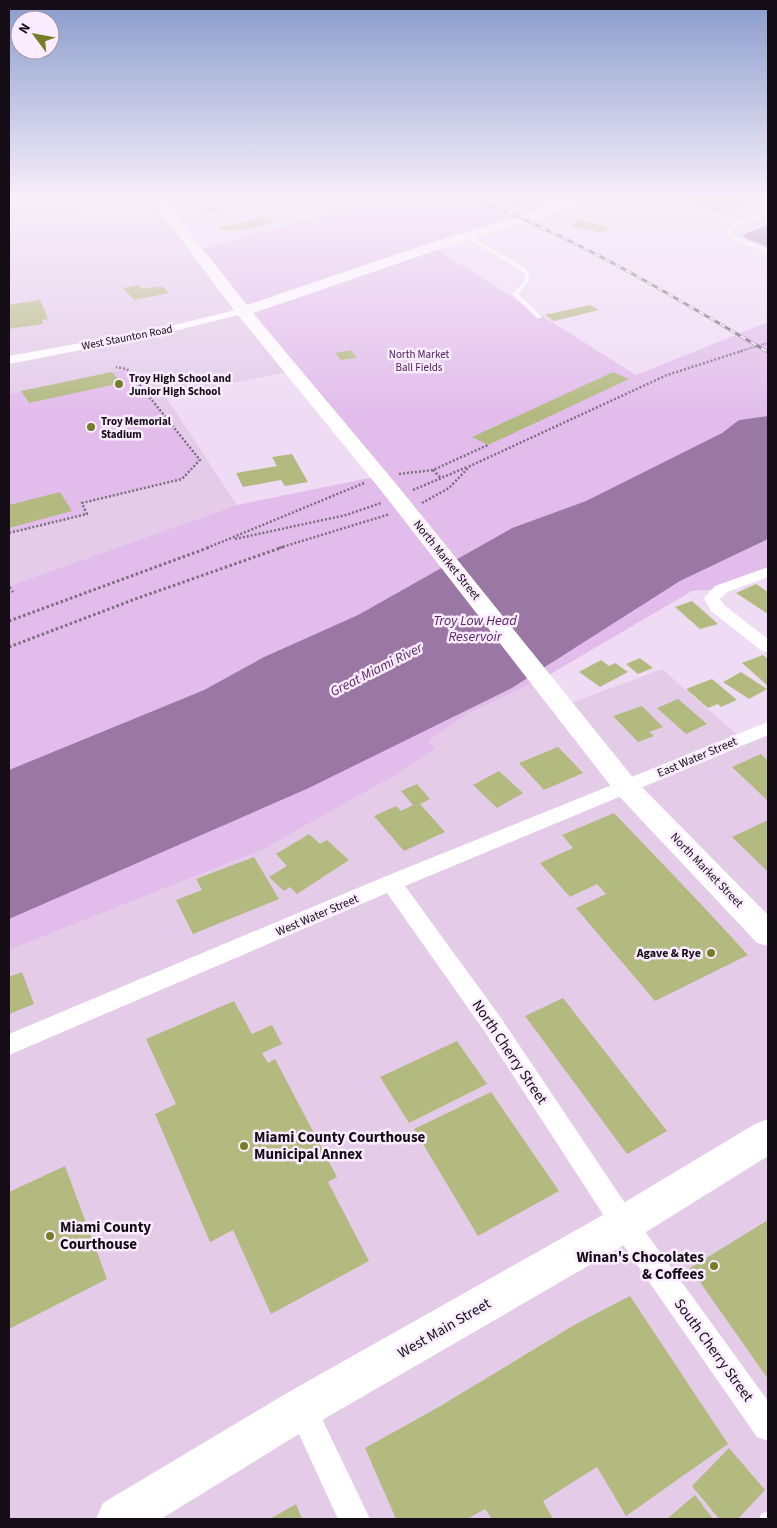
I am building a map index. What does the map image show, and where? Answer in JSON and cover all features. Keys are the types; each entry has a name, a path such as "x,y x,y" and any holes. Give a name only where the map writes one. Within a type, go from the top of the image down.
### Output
{"main road":[{"name":"North Market Street","path":"212,270 540,676 626,787 768,934"},
{"path":"244,311 365,270"},
{"name":"West Main Street","path":"119,1519 302,1408 624,1224 768,1135"}],"street":[{"name":"West Staunton Road","path":"9,360 158,332 244,311"},
{"path":"768,572 721,589 712,598 717,608 768,647"},
{"name":"East Water Street","path":"626,787 768,728"},
{"name":"West Water Street","path":"9,1045 391,883 626,787"},
{"name":"North Cherry Street","path":"391,883 493,1025 624,1224"},
{"name":"South Cherry Street","path":"624,1224 768,1426"},
{"path":"302,1408 354,1519"}],"lane":[{"path":"524,270 527,274 526,282 515,294 538,317"}],"path":[{"path":"9,533 87,514 82,503 182,478 200,460 127,369 116,366"},
{"path":"207,547 260,532 329,519 488,445"},
{"path":"9,621 286,518 442,478 470,466"},
{"path":"432,470 442,478"},
{"path":"9,587 13,592"}],"shaded area":[{"name":"Troy High School and Junior High School","path":"9,270 213,270 292,371 166,397 237,505 9,586"},
{"path":"662,669 742,739 768,728 768,1519 9,1519 9,950 264,849 399,773 434,749 428,741 469,713 542,679 563,706"}],"green space":[{"name":"North Market Ball Fields","path":"213,270 470,270 636,375 768,322 768,416 739,420 722,433 586,501 512,528 358,615 264,657 204,690 9,770 9,586 237,505 379,476"},
{"name":"Troy Memorial Stadium","path":"127,369 200,460 182,479 83,503 87,514 9,533 9,394"},
{"path":"768,539 768,572 721,589 692,591 542,679 469,713 428,741 435,749 399,773 264,849 9,950 9,919 309,788 512,688 680,581"}],"water":[{"name":"Troy Low Head Reservoir","path":"768,416 768,539 680,581 512,688 309,788 9,919 9,770 204,690 264,657 358,615 512,528 586,501 722,433 739,420"}],"building":[{"path":"138,285 142,289 162,286 169,293 134,300 123,288"},
{"path":"40,300 48,319 42,320 43,324 9,329 9,305"},
{"path":"590,305 599,310 554,321 545,315"},
{"path":"351,350 357,358 341,360 335,353"},
{"path":"112,372 121,383 29,403 21,391"},
{"path":"613,372 629,379 488,445 472,437"},
{"path":"292,454 308,482 285,486 281,480 243,487 236,473 277,466 272,457"},
{"path":"60,492 72,511 9,528 9,505"},
{"path":"756,584 768,592 768,614 736,593"},
{"path":"692,601 718,624 700,629 675,607"},
{"path":"763,655 768,659 768,686 742,663"},
{"path":"640,658 653,668 638,674 626,664"},
{"path":"601,660 609,666 615,663 628,672 600,687 579,672"},
{"path":"741,672 767,689 749,699 723,682"},
{"path":"712,679 737,700 721,707 718,704 708,708 686,689"},
{"path":"678,699 707,724 686,734 657,708"},
{"path":"642,706 663,727 649,732 654,736 638,742 613,716"},
{"path":"558,747 583,773 544,790 519,763"},
{"path":"761,754 768,761 768,801 732,767"},
{"path":"499,771 523,793 497,808 473,785"},
{"path":"417,784 430,799 420,804 445,832 404,851 374,816 396,806 401,811 413,805 401,791"},
{"path":"614,813 748,955 655,1001 576,908 606,894 597,884 570,897 540,863 573,848 562,835"},
{"path":"768,820 768,872 732,837"},
{"path":"309,834 320,844 327,840 349,860 297,894 290,887 284,891 269,877 287,866 276,854"},
{"path":"254,857 279,899 193,934 176,900 202,890 196,879"},
{"path":"22,972 34,1004 9,1014 9,977"},
{"path":"563,998 667,1131 627,1154 525,1016"},
{"name":"Miami County Courthouse Municipal Annex","path":"234,1001 252,1034 272,1025 282,1044 262,1053 268,1063 275,1059 337,1177 328,1182 369,1261 271,1314 233,1230 210,1242 155,1114 176,1104 146,1039"},
{"path":"457,1041 487,1084 409,1123 380,1077"},
{"path":"491,1092 559,1191 478,1236 414,1129"},
{"name":"Miami County Courthouse","path":"65,1166 107,1279 9,1329 9,1192"},
{"path":"768,1220 768,1379 690,1268"},
{"path":"630,1296 728,1444 626,1516 597,1467 543,1501 553,1519 492,1519 485,1509 467,1519 396,1519 365,1448 437,1408 576,1324"},
{"path":"729,1448 765,1490 738,1519 719,1519 692,1486"},
{"path":"695,1495 713,1519 667,1519"},
{"path":"296,1504 302,1519 270,1519"}],"railway":[{"path":"626,270 768,352"}],"place":[{"name":"Troy High School and Junior High School","path":"119,384"},
{"name":"Troy Memorial Stadium","path":"91,427"},
{"name":"Agave & Rye","path":"711,953"},
{"name":"Miami County Courthouse Municipal Annex","path":"244,1146"},
{"name":"Miami County Courthouse","path":"50,1236"},
{"name":"Winan's Chocolates & Coffees","path":"714,1266"}],"water label":[{"name":"Great Miami River","path":"376,669"}]}
